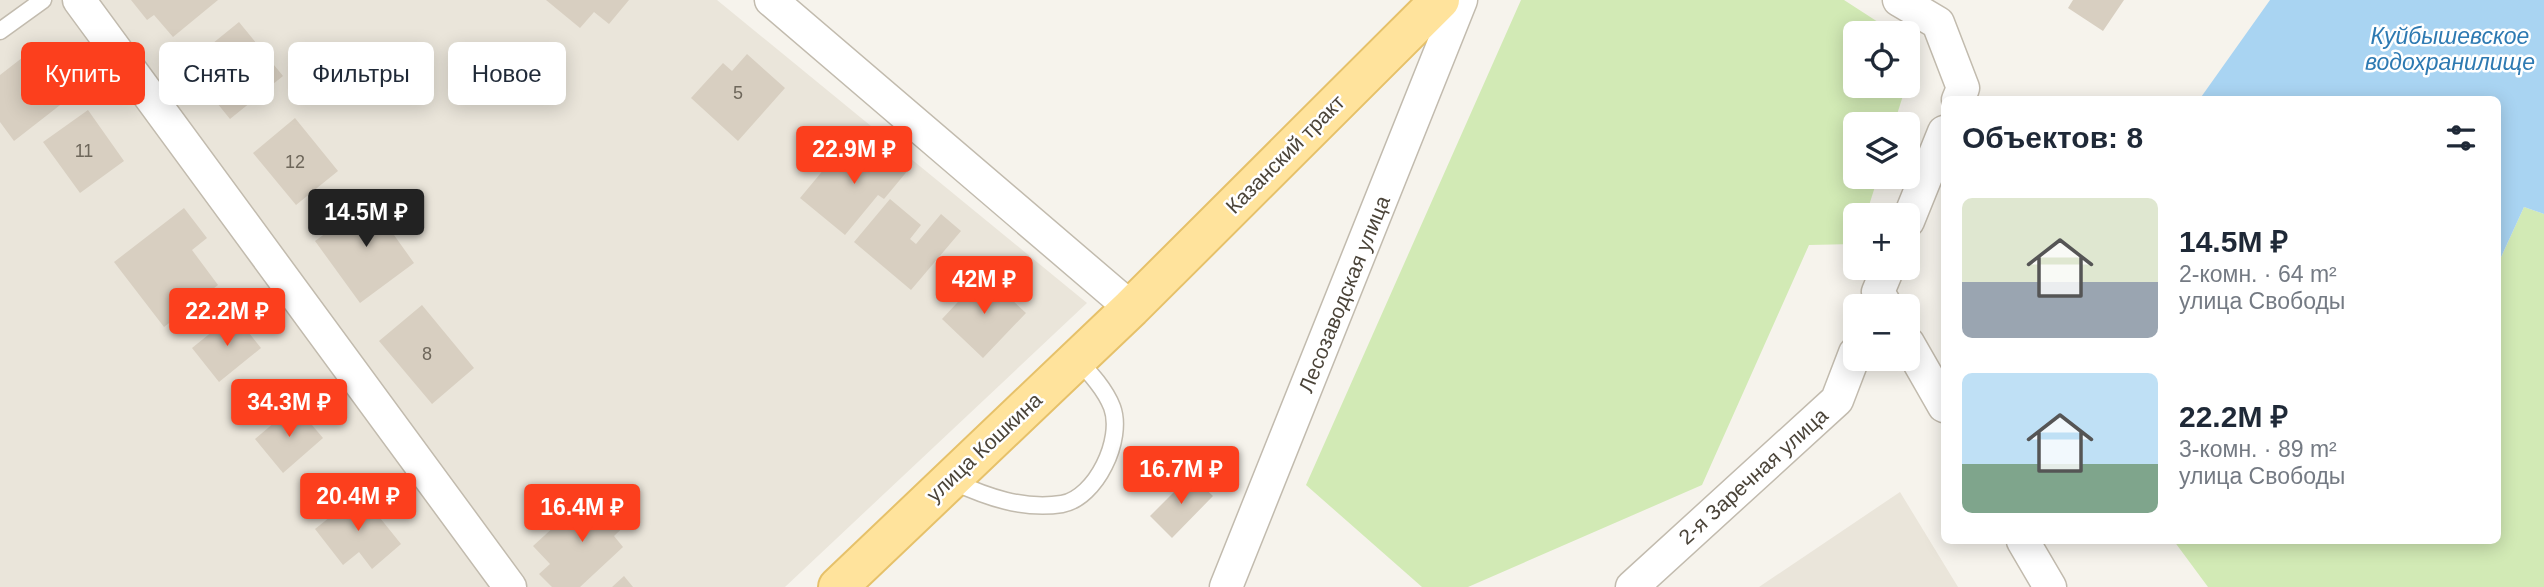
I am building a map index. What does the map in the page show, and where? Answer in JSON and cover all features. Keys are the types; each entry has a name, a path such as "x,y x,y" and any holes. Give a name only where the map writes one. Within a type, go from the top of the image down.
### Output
{"main road":[{"name":"Казанский тракт","path":"1131,308 1440,0"},
{"name":"улица Кошкина","path":"838,587 1131,308"}],"street":[{"path":"79,0 510,587"},
{"path":"771,0 1131,308"},
{"name":"Лесозаводская улица","path":"1226,587 1461,0"},
{"path":"1899,0 1938,23 1963,88 1960,96"},
{"path":"1915,203 1941,139"},
{"path":"1920,364 1941,401"},
{"name":"2-я Заречная улица","path":"1632,587 1837,400 1848,371"},
{"path":"2025,544 2050,587"}],"lane":[{"path":"0,31 43,0"},
{"path":"950,480 984,496 1025,505 1065,503 1094,484 1113,446 1113,409 1097,382 1077,359"}],"shaded area":[{"path":"0,0 717,0 1087,303 785,587 0,587"},
{"path":"1900,492 1958,587 1759,587"}],"green space":[{"path":"1521,0 1844,0 1876,21 1843,21 1843,98 1902,98 1898,112 1843,112 1843,189 1874,189 1870,203 1843,203 1843,244 1809,245 1702,485 1468,587 1422,587 1306,485"},
{"path":"2524,207 2544,214 2544,587 2208,587 2176,544 2501,544 2501,257"}],"water":[{"name":"Куйбышевское водохранилище","path":"2270,0 2544,0 2544,214 2524,207 2501,257 2501,96 2202,96"}],"building":[{"path":"131,0 218,0 173,37 154,15 147,20"},
{"path":"546,0 629,0 609,24 594,12 580,28"},
{"path":"2073,0 2124,0 2103,31 2068,8"},
{"path":"239,22 255,42 214,42"},
{"path":"747,54 785,88 738,141 691,98 723,63 732,71"},
{"path":"21,59 21,105 60,105 14,141 0,122 0,75"},
{"path":"274,65 283,76 274,83"},
{"path":"219,105 247,105 230,119"},
{"path":"88,110 124,161 80,193 43,142"},
{"path":"295,118 338,171 296,205 253,153"},
{"path":"872,139 909,169 884,199 878,195 845,235 800,198 835,156 849,168"},
{"path":"381,193 401,220 389,228 414,263 360,303 315,241"},
{"path":"890,199 921,225 910,239 916,244 941,214 961,231 911,290 854,242"},
{"path":"184,208 207,238 192,250 218,285 164,327 114,262"},
{"path":"984,274 1026,313 983,358 942,319"},
{"path":"422,305 474,368 432,404 379,341"},
{"path":"234,314 261,348 219,382 192,348"},
{"path":"295,405 323,438 283,473 255,439"},
{"path":"1191,475 1213,496 1172,538 1150,516"},
{"path":"360,493 401,544 372,569 359,552 343,565 315,529"},
{"path":"610,495 632,519 614,536 623,547 580,587 552,587 539,574 550,564 533,546 580,503 590,514"},
{"path":"624,576 633,587 612,587"}]}
